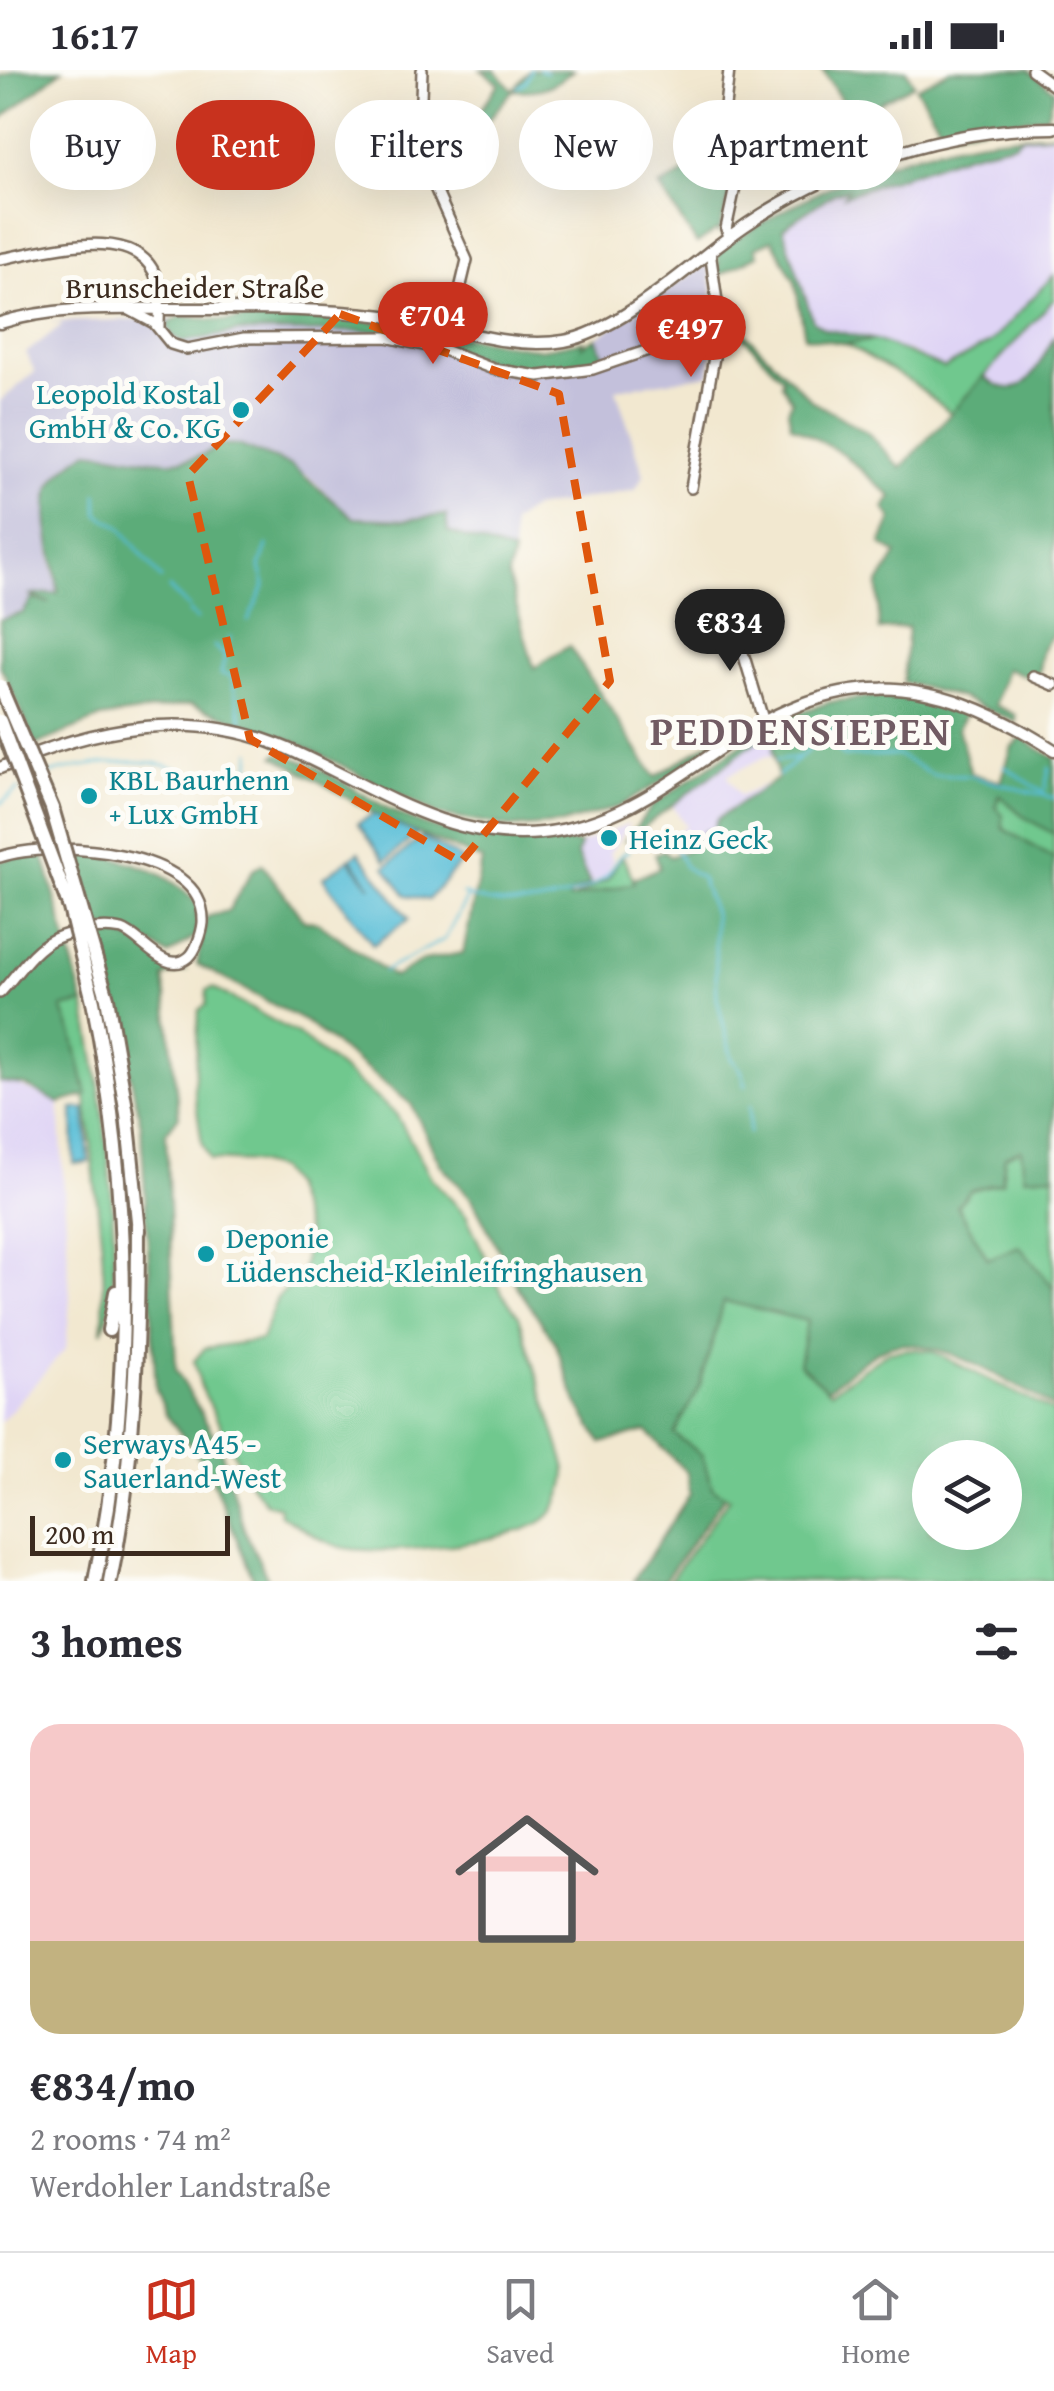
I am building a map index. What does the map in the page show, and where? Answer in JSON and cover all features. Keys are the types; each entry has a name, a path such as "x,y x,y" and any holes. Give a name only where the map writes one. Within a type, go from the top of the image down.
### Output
{"highway":[{"path":"0,686 52,808 127,1114 146,1333"},
{"path":"0,722 100,999 122,1225 121,1382 112,1480 95,1581"},
{"path":"110,1581 132,1458 138,1360 138,1224"},
{"path":"109,1330 122,1225"}],"main road":[{"name":"Brunscheider Straße","path":"0,323 58,312 127,309 306,310 451,327 535,343 577,338 618,316 730,236 798,195 874,161 948,139 1054,128"},
{"path":"0,768 116,730 202,726 276,744 432,818 484,831 539,834 576,828 627,809 763,719 808,700 872,689 909,688 961,702 1054,750"}],"street":[{"path":"422,70 420,126 427,170 467,260 451,327"},
{"path":"729,70 723,124 734,187 726,229 730,236"},
{"path":"1032,70 1054,86"},
{"path":"0,259 88,246 133,250 154,272 159,327"},
{"path":"691,488 719,326 710,252"},
{"path":"127,309 159,327 171,344 187,350 244,338 399,338 493,369 539,376 593,369 719,326"},
{"path":"733,620 763,719"},
{"path":"1032,676 1054,685"},
{"path":"0,857 41,846 116,852 181,882 198,900 203,913 200,939 190,957 183,960 160,958 123,930 84,931 48,942 0,993"}],"highlighted area":[{"path":"340,314 559,394 610,681 461,862 250,739 188,475"}],"shaded area":[{"path":"1054,136 1054,275 991,342 944,368 908,351 825,329 813,321 783,228 834,193 903,190 903,176 1015,143 1021,137"},
{"path":"708,263 717,320 709,375 616,389 644,475 635,490 533,508 512,523 513,553 448,532 446,515 404,520 354,518 308,476 233,444 219,444 212,451 169,464 88,451 55,479 49,499 50,552 58,594 33,596 51,603 30,601 23,613 0,620 0,401 35,372 26,353 63,324 49,322 171,319 184,340 190,341 238,332 389,331 446,344 510,366 558,369 604,358 596,338"},
{"path":"1054,299 1054,337 1039,367 1024,384 1008,392 998,390 985,378 987,373"},
{"path":"778,720 784,727 773,750 774,757 764,757 727,776 740,796 779,778 718,819 710,833 686,844 679,830 686,826 673,806"},
{"path":"630,823 609,854 613,859 606,876 590,884 577,855 580,844"},
{"path":"6,1080 59,1103 70,1298 66,1348 0,1423 0,1082"}],"green space":[{"path":"17,70 62,70 0,120 0,76"},
{"path":"481,70 495,70 513,90 499,107 499,100 487,100 499,83"},
{"path":"530,70 573,70 546,88 513,90"},
{"path":"822,70 906,70 914,84 884,100 841,100"},
{"path":"950,70 1028,70 1054,90 1047,116 944,133 916,88"},
{"path":"1054,134 1021,137 1015,143 903,176 903,158 962,143 1007,137"},
{"path":"673,179 673,190 731,190 719,233 717,230 697,244 659,186"},
{"path":"823,190 844,190 783,228 813,321 825,329 876,340 846,344 805,337 795,282 772,240 755,248 758,255 718,276 718,251"},
{"path":"1054,275 1054,299 951,413 913,383 846,344 876,340 944,368 991,342"},
{"path":"181,316 226,321 264,316 361,320 540,349 584,341 582,346 596,338 605,358 558,369 510,368 444,347 445,344 389,331 238,332 183,342 173,336 167,325"},
{"path":"730,323 736,324 812,401 867,432 901,468 987,373 985,378 998,386 1019,386 1035,372 1054,337 1054,633 1043,648 1038,675 1031,678 1006,669 995,705 1016,715 1016,722 962,698 903,682 908,627 879,630 878,585 897,554 881,544 892,519 884,508 892,497 843,454 791,425 788,410 792,400 781,383 783,379"},
{"path":"219,444 238,445 292,466 354,518 404,520 446,515 448,532 513,553 508,576 534,668 569,646 655,777 749,717 671,776 618,807 562,824 513,828 438,815 296,742 191,704 101,718 36,745 0,665 0,620 23,613 32,599 50,603 29,595 58,593 47,519 50,490 56,478 88,451 173,461 205,454"},
{"path":"869,697 929,698 967,711 958,728 971,774 1001,782 1012,746 1022,738 1054,758 1054,834 1026,818 999,795 996,807 1003,816 1003,828 1054,859 1054,1175 1024,1177 1021,1149 1005,1156 1002,1182 971,1190 957,1206 988,1259 1019,1246 1054,1288 1054,1408 972,1363 925,1347 903,1345 878,1352 827,1389 799,1364 807,1321 724,1301 700,1386 674,1434 701,1454 713,1489 725,1496 664,1581 633,1581 690,1494 687,1473 646,1431 601,1443 577,1403 555,1342 519,1289 472,1199 440,1164 411,1104 306,1022 197,964 206,917 228,911 253,870 262,864 304,920 319,923 394,977 424,960 463,953 482,860 387,821 275,756 278,753 315,767 423,824 483,836 580,844 577,855 590,884 568,896 570,899 634,883 633,879 660,868 655,854 664,850 670,857 691,848 705,831 713,831 717,819 778,778 772,750 784,727 778,720 830,702"},
{"path":"764,729 759,739 624,842 653,805"},
{"path":"998,794 1026,818 1054,834 1054,859 1003,828 996,807"},
{"path":"42,850 84,1003 62,1008 73,1035 87,1095 59,1103 24,1085 0,1082 0,861"},
{"path":"76,851 142,866 172,881 197,904 196,936 168,955 141,938 99,926"},
{"path":"622,855 635,883 572,899 608,879"},
{"path":"100,933 123,937 185,971 164,977 179,1116 166,1133 176,1370 220,1446 244,1529 269,1581 254,1581 208,1469 167,1416 156,1390 141,1126"},
{"path":"213,988 298,1034 396,1114 432,1179 466,1215 502,1293 519,1316 565,1465 561,1495 544,1520 475,1541 413,1549 360,1550 333,1544 302,1528 280,1514 279,1507 266,1503 248,1481 201,1387 194,1361 205,1348 261,1340 277,1298 302,1273 308,1236 291,1185 278,1169 252,1162 210,1160 202,1144 194,1088 199,1010 206,1005 207,990"},
{"path":"84,1003 104,1121 113,1220 114,1265 102,1332 103,1258 88,1116 76,1051 62,1008"},
{"path":"453,1091 867,1188 799,1364 830,1392 887,1352 932,1351 1054,1412 1054,1581 669,1581 729,1498 712,1489 701,1454 650,1416"},
{"path":"1022,1148 1025,1177 1054,1175 1054,1288 1025,1259 988,1260 957,1206 971,1190 1002,1182 1005,1156"}],"water":[{"path":"374,814 417,834 385,861 358,823"},
{"path":"422,837 463,860 428,900 406,895 385,867"},
{"path":"359,852 409,919 373,945 323,878 349,859 371,887 351,858"},
{"path":"85,1108 89,1162 74,1164 73,1109"}],"waterway":[{"path":"518,87 526,82 531,70"},
{"path":"540,70 546,72"},
{"path":"97,494 98,514 119,526 161,579"},
{"path":"248,621 265,585 260,567 267,545"},
{"path":"169,588 189,608"},
{"path":"189,612 197,619"},
{"path":"225,654 230,637"},
{"path":"214,646 225,656 221,674 231,676 242,720"},
{"path":"778,776 831,731 836,733 834,746 844,756 898,755 933,775 970,776 1054,798"},
{"path":"43,776 119,762 159,764 190,776 250,767 251,751"},
{"path":"776,761 799,758"},
{"path":"1004,766 1044,793"},
{"path":"1045,789 1049,768"},
{"path":"0,804 18,789"},
{"path":"676,849 685,867 701,878 714,913 717,998 732,1059 746,1086"},
{"path":"462,894 515,904 553,900 603,879 620,856 629,851"},
{"path":"384,971 445,939 468,896"},
{"path":"749,1133 750,1106"}],"place":[{"name":"Leopold Kostal GmbH & Co. KG","path":"241,410"},
{"name":"KBL Baurhenn + Lux GmbH","path":"89,796"},
{"name":"Heinz Geck","path":"609,838"},
{"name":"Deponie Lüdenscheid-Kleinleifringhausen","path":"206,1254"},
{"name":"Serways A45 - Sauerland-West","path":"63,1460"}],"district":[{"name":"PEDDENSIEPEN","path":"801,730"}]}
